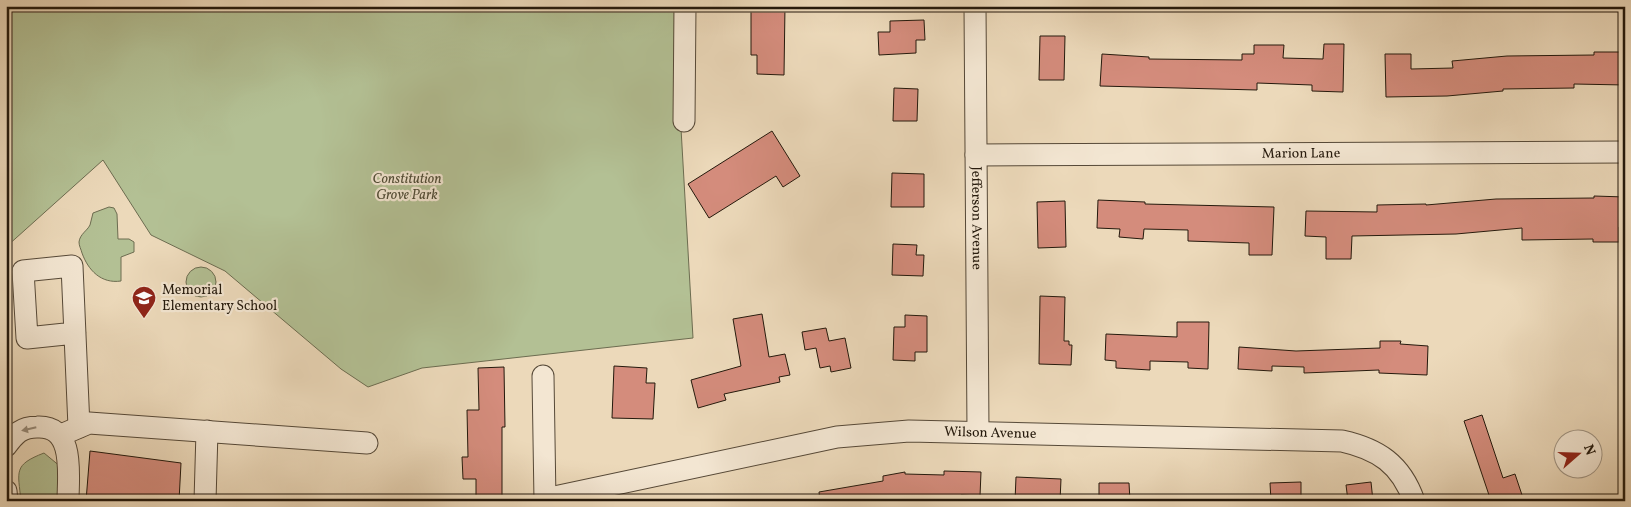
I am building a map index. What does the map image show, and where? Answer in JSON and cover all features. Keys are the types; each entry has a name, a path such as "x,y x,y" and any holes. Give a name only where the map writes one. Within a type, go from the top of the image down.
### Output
{"street":[{"path":"684,121 685,6"},
{"name":"Jefferson Avenue","path":"976,6 978,432"},
{"name":"Marion Lane","path":"976,155 1625,152"},
{"path":"68,501 68,455 65,442 70,431 75,333"},
{"path":"543,376 545,500"},
{"path":"6,446 17,432 28,427 40,426 70,431 90,423 368,443"},
{"path":"205,501 208,431"},
{"name":"Wilson Avenue","path":"545,500 837,437 909,431 1342,440 1362,445 1382,456 1396,468 1405,480 1414,501"},
{"path":"6,491 7,501"}],"green space":[{"name":"Constitution Grove Park","path":"6,6 674,6 693,338 422,368 368,387 341,369 225,271 151,235 103,160 6,247"},
{"path":"109,207 114,208 117,214 118,239 129,239 134,242 134,252 121,257 121,281 107,280 96,274 88,265 79,243 90,225 93,213"},
{"path":"201,267 212,271 216,282 212,293 201,297 190,293 186,282 190,271"},
{"path":"44,453 61,467 61,501 21,501 20,470 27,461"}],"building":[{"path":"751,6 785,6 784,75 757,74 757,55 751,55"},
{"path":"924,20 925,40 916,40 916,53 879,55 878,32 890,32 890,21"},
{"path":"1040,36 1065,36 1064,80 1039,80"},
{"path":"1324,44 1344,44 1343,92 1312,91 1312,85 1257,83 1257,90 1100,86 1102,54 1149,57 1149,59 1242,60 1242,54 1254,54 1254,45 1284,45 1283,58 1323,59"},
{"path":"1594,52 1625,52 1625,85 1574,84 1574,88 1503,89 1503,91 1447,96 1386,97 1385,54 1411,54 1411,69 1453,68 1452,61 1507,56 1594,55"},
{"path":"894,88 918,89 917,121 893,121"},
{"path":"772,131 800,176 783,187 776,176 709,218 688,184"},
{"path":"892,173 924,174 924,207 891,207"},
{"path":"1594,196 1625,197 1625,227 1619,227 1619,242 1593,242 1593,239 1522,240 1522,228 1456,234 1352,236 1351,259 1326,259 1326,237 1305,236 1306,211 1377,212 1377,205 1426,205 1496,199 1594,198"},
{"path":"1098,200 1145,202 1145,204 1274,207 1272,255 1249,255 1249,243 1188,241 1188,230 1144,229 1143,239 1119,237 1120,229 1097,228"},
{"path":"1065,201 1066,247 1038,248 1037,202"},
{"path":"893,244 917,245 916,255 924,255 923,276 892,275"},
{"path":"1040,296 1065,297 1064,341 1069,341 1069,345 1072,345 1071,365 1039,364"},
{"path":"762,314 769,357 785,354 790,375 779,377 780,382 724,394 726,400 698,408 691,380 741,366 733,319"},
{"path":"905,315 927,316 927,352 915,352 915,361 893,360 894,327 905,327"},
{"path":"1177,322 1209,322 1208,369 1188,368 1188,362 1150,361 1150,370 1116,368 1116,361 1105,360 1106,334 1177,337"},
{"path":"826,328 829,341 845,338 851,368 831,372 830,366 820,368 816,348 805,350 802,332"},
{"path":"1380,341 1401,341 1400,344 1428,346 1427,375 1379,373 1379,370 1304,373 1304,367 1272,366 1272,371 1238,369 1239,347 1296,351 1380,348"},
{"path":"614,366 647,368 646,383 655,383 653,419 612,418"},
{"path":"504,367 505,427 502,427 502,500 476,500 476,479 463,479 462,457 468,457 467,410 479,410 478,368"},
{"path":"1482,415 1503,478 1515,474 1524,501 1491,501 1464,421"},
{"path":"90,451 181,463 179,501 86,501"},
{"path":"944,471 981,472 980,496 961,495 961,500 820,501 819,492 883,481 883,476 905,472 905,474 944,475"},
{"path":"1016,477 1061,479 1060,501 1015,501"},
{"path":"1301,482 1301,501 1271,501 1270,483"},
{"path":"1371,482 1373,501 1348,501 1346,485"},
{"path":"1099,483 1129,483 1130,501 1099,499"}],"place":[{"name":"Memorial Elementary School","path":"144,319"}]}
